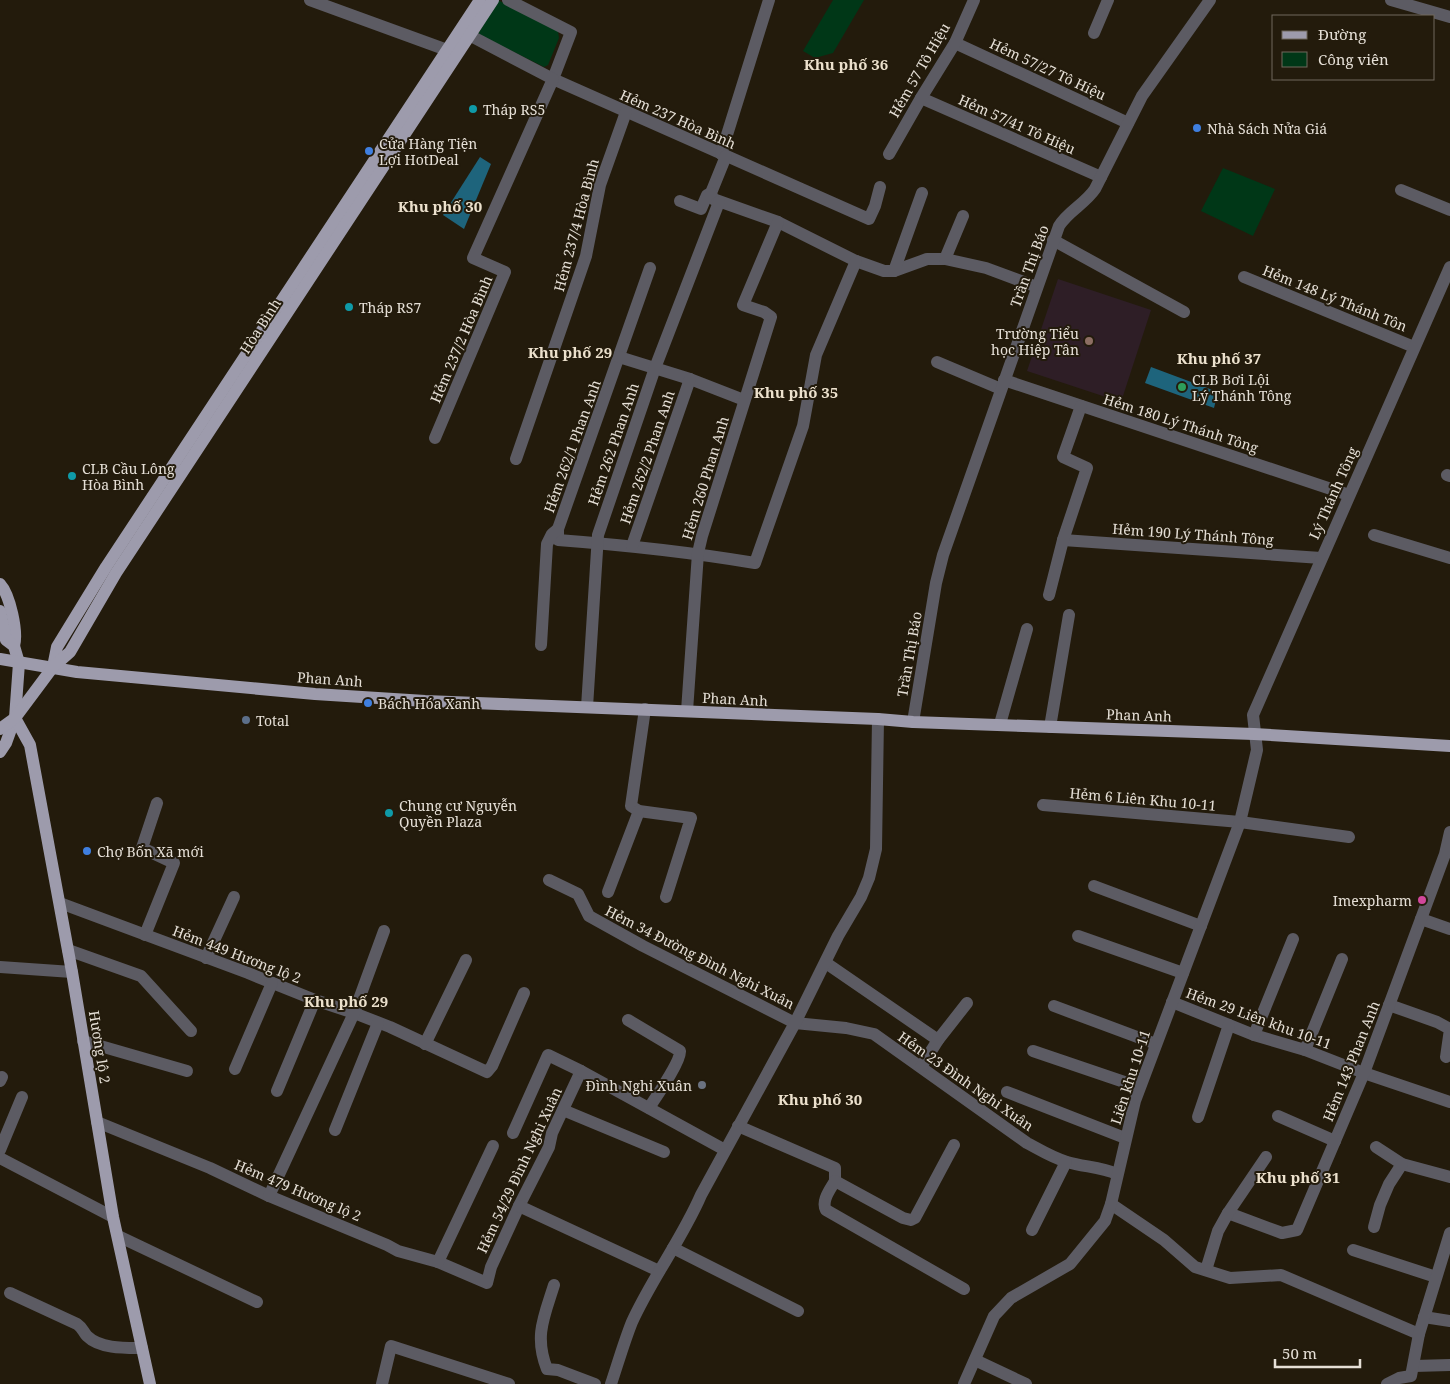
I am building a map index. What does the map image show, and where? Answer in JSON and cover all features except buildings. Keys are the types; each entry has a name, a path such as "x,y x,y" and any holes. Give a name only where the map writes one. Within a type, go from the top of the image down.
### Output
{"main road":[{"name":"Hòa Bình","path":"15,718 53,667 70,652 116,573 480,0"},
{"name":"Hòa Bình","path":"284,307 493,0"},
{"path":"0,584 6,590 16,638 14,646 19,663 15,718 0,752"},
{"path":"0,611 6,640 14,646"},
{"name":"Phan Anh","path":"0,659 77,672 301,693 425,701 913,722 1254,734 1450,746"},
{"path":"0,729 15,718"},
{"name":"Hương lộ 2","path":"15,718 30,745 60,903 113,1217 150,1384"}],"street":[{"path":"310,0 447,50"},
{"path":"508,0 571,32 553,79"},
{"name":"Hẻm 262 Phan Anh","path":"587,707 597,543 601,526 715,197 723,155 769,0"},
{"name":"Hẻm 57 Tô Hiệu","path":"889,154 955,43 974,0"},
{"path":"1094,33 1108,0"},
{"name":"Trần Thị Báo","path":"913,722 936,582 943,555 1053,240 1063,220 1085,202 1095,189 1149,85 1210,0"},
{"path":"1391,0 1421,4 1450,17"},
{"name":"Hẻm 237 Hòa Bình","path":"470,35 553,79 869,219 880,187"},
{"name":"Hẻm 57/27 Tô Hiệu","path":"955,43 1128,123"},
{"name":"Hẻm 237/2 Hòa Bình","path":"435,438 505,272 473,258 553,79"},
{"name":"Hẻm 57/41 Tô Hiệu","path":"921,98 1101,177"},
{"name":"Hẻm 237/4 Hòa Bình","path":"516,459 586,256 600,185 626,112"},
{"path":"1401,190 1450,210"},
{"path":"894,272 922,193"},
{"path":"680,200 701,209 707,195 715,197 778,222 856,260 884,271 894,272 926,259 944,259 986,268 1037,287"},
{"path":"944,259 963,216"},
{"name":"Hẻm 260 Phan Anh","path":"687,711 698,553 771,317 764,312 743,305 778,222"},
{"path":"1053,240 1184,312"},
{"path":"597,543 698,553 755,563 803,426 816,355 856,260"},
{"name":"Lý Thánh Tông","path":"1254,734 1253,715 1450,266"},
{"name":"Hẻm 262/1 Phan Anh","path":"597,543 558,540 558,529 650,268"},
{"name":"Hẻm 148 Lý Thánh Tôn","path":"1244,277 1414,347"},
{"path":"619,357 690,379 744,400"},
{"name":"Hẻm 180 Lý Thánh Tông","path":"937,362 1002,384 1081,406 1349,495"},
{"name":"Hẻm 262/2 Phan Anh","path":"632,546 690,379"},
{"path":"1049,594 1063,540 1087,468 1063,457 1081,406"},
{"path":"541,645 547,544 552,534 558,529"},
{"path":"1374,535 1444,556"},
{"name":"Hẻm 190 Lý Thánh Tông","path":"1063,540 1321,558"},
{"path":"1050,726 1069,615"},
{"path":"1000,724 1027,629"},
{"path":"645,709 631,806 639,811 691,818 666,897"},
{"path":"611,1384 632,1322 659,1271 689,1221 700,1195 795,1023 838,936 861,897 874,864 876,849 878,719"},
{"name":"Liên khu 10-11","path":"964,1384 994,1316 1011,1298 1070,1264 1105,1220 1111,1204 1125,1138 1139,1088 1240,822 1257,750 1254,734"},
{"path":"144,935 174,863 142,848 157,803"},
{"name":"Hẻm 6 Liên Khu 10-11","path":"1043,805 1240,822 1349,837"},
{"path":"608,892 639,811"},
{"name":"Hẻm 143 Phan Anh","path":"1228,1213 1282,1233 1297,1230 1364,1073 1445,854 1450,832"},
{"name":"Hẻm 34 Đường Đình Nghi Xuân","path":"548,880 578,894 589,916 643,946 795,1023"},
{"path":"1094,886 1201,926"},
{"path":"206,958 234,896"},
{"name":"Hẻm 449 Hương lộ 2","path":"60,903 314,1000 354,1013 485,1072 490,1071 524,993"},
{"path":"1421,919 1450,929"},
{"path":"269,1196 354,1013 384,931"},
{"path":"1078,936 1183,973"},
{"path":"1254,1034 1292,939"},
{"path":"68,950 141,976 192,1031"},
{"path":"1305,1050 1342,959"},
{"path":"425,1044 466,960"},
{"path":"826,962 938,1040"},
{"path":"0,967 72,972"},
{"path":"235,1068 272,983"},
{"path":"277,1091 314,1000"},
{"path":"921,1067 966,1002"},
{"name":"Hẻm 29 Liên khu 10-11","path":"1172,1002 1254,1034 1305,1050 1364,1073 1450,1102"},
{"path":"1389,1005 1437,1022 1450,1029 1446,1058"},
{"path":"1054,1006 1156,1044"},
{"path":"628,1020 680,1051 676,1064 649,1108"},
{"path":"335,1130 378,1023"},
{"name":"Hẻm 23 Đình Nghi Xuân","path":"795,1023 846,1028 874,1034 1027,1143 1066,1162 1103,1168 1117,1174"},
{"path":"1198,1117 1229,1025"},
{"path":"83,1041 187,1071"},
{"path":"1033,1052 1139,1088"},
{"path":"513,1133 548,1055 581,1071 725,1150"},
{"name":"Hẻm 54/29 Đình Nghi Xuân","path":"486,1283 491,1267 549,1147 552,1134 581,1071"},
{"path":"1007,1092 1125,1138"},
{"path":"0,1150 22,1097"},
{"path":"563,1110 664,1152"},
{"path":"1278,1116 1335,1141"},
{"name":"Hẻm 479 Hương lộ 2","path":"98,1122 210,1168 269,1196 398,1251 438,1262 486,1283"},
{"path":"738,1126 835,1168 835,1181 825,1202 824,1207 826,1210 964,1289"},
{"path":"835,1181 903,1218 911,1220 915,1218 954,1145"},
{"path":"438,1262 493,1146"},
{"path":"1376,1148 1402,1164 1450,1177"},
{"path":"1206,1270 1218,1231 1266,1157"},
{"path":"0,1158 113,1217"},
{"path":"1032,1230 1066,1162"},
{"path":"1374,1227 1380,1205 1389,1184 1402,1164"},
{"path":"1111,1204 1164,1240 1195,1267 1230,1278 1281,1275 1419,1334"},
{"path":"519,1206 659,1271"},
{"path":"1387,1384 1399,1378 1411,1376 1419,1334 1450,1235"},
{"path":"118,1236 257,1302"},
{"path":"673,1248 798,1311"},
{"path":"1353,1250 1436,1277"},
{"path":"554,1285 541,1327 540,1343 542,1357 547,1369 558,1370 575,1380 595,1384"},
{"path":"10,1293 77,1324 88,1337 98,1342 120,1349 142,1348"},
{"path":"1424,1317 1450,1321"},
{"path":"382,1384 391,1346 509,1384"},
{"path":"975,1360 1026,1384"},
{"path":"1414,1366 1450,1365"}],"shaded area":[{"name":"Trường Tiểu học Hiệp Tân","path":"1058,279 1151,310 1121,402 1027,371"}],"green space":[{"path":"498,0 558,31 559,38 548,65 544,67 478,34"},
{"path":"833,0 864,0 833,53 815,58 803,51"},
{"path":"1223,168 1275,189 1253,236 1201,211"}],"water":[{"path":"480,157 491,164 464,229 443,215"},
{"name":"CLB Bơi Lội Lý Thánh Tông","path":"1151,367 1218,392 1214,408 1145,383"}],"place":[{"name":"Tháp RS5","path":"473,109"},
{"name":"Nhà Sách Nửa Giá","path":"1197,128"},
{"name":"Cửa Hàng Tiện Lợi HotDeal","path":"369,151"},
{"name":"Tháp RS7","path":"349,307"},
{"name":"Trường Tiểu học Hiệp Tân","path":"1089,341"},
{"name":"CLB Bơi Lội Lý Thánh Tông","path":"1182,387"},
{"name":"CLB Cầu Lông Hòa Bình","path":"72,476"},
{"name":"Bách Hóa Xanh","path":"368,703"},
{"name":"Total","path":"246,720"},
{"name":"Chung cư Nguyễn Quyền Plaza","path":"389,813"},
{"name":"Chợ Bốn Xã mới","path":"87,851"},
{"name":"Imexpharm","path":"1422,900"},
{"name":"Đình Nghi Xuân","path":"702,1085"}],"district":[{"name":"Khu phố 36","path":"846,64"},
{"name":"Khu phố 30","path":"440,206"},
{"name":"Khu phố 29","path":"570,352"},
{"name":"Khu phố 37","path":"1219,358"},
{"name":"Khu phố 35","path":"796,392"},
{"name":"Khu phố 29","path":"346,1001"},
{"name":"Khu phố 30","path":"820,1099"},
{"name":"Khu phố 31","path":"1298,1177"}]}
